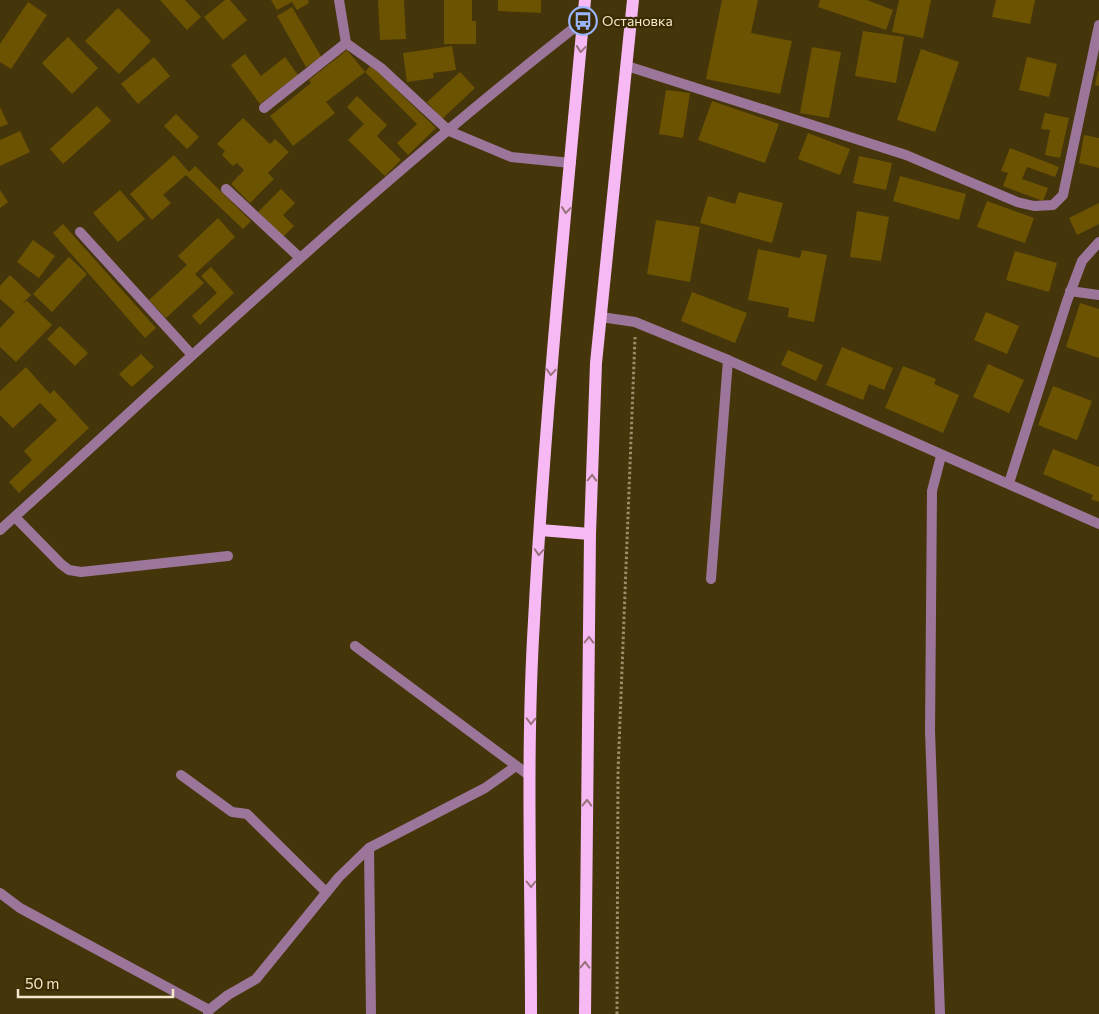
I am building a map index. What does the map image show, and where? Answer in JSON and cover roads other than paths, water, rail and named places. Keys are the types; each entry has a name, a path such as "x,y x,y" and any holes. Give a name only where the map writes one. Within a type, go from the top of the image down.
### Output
{"main road":[{"path":"531,1014 530,776 533,623 558,278 571,163 585,0"},
{"path":"585,1014 590,534 596,363 633,0"},
{"path":"540,530 590,534"}],"street":[{"path":"339,0 346,43 380,68 450,131 511,157 571,163"},
{"path":"0,530 299,257 450,131 492,92 583,21"},
{"path":"627,66 906,155 1017,202 1034,206 1053,205 1062,195 1099,25"},
{"path":"264,108 346,43"},
{"path":"226,189 299,257"},
{"path":"80,232 192,355"},
{"path":"1008,483 1070,291 1082,261 1099,242"},
{"path":"1070,291 1099,295"},
{"path":"601,317 635,322 728,360 941,456 1008,483 1099,524"},
{"path":"711,579 728,360"},
{"path":"940,1014 930,731 932,491 941,456"},
{"path":"14,517 69,570 80,572 228,556"},
{"path":"355,646 530,776"},
{"path":"0,893 20,908 208,1012 228,995 256,979 326,892 369,848 485,788 516,766"},
{"path":"181,775 232,812 247,814 326,892"},
{"path":"369,848 371,1014"}],"place":[{"name":"Остановка","path":"583,21"}]}
